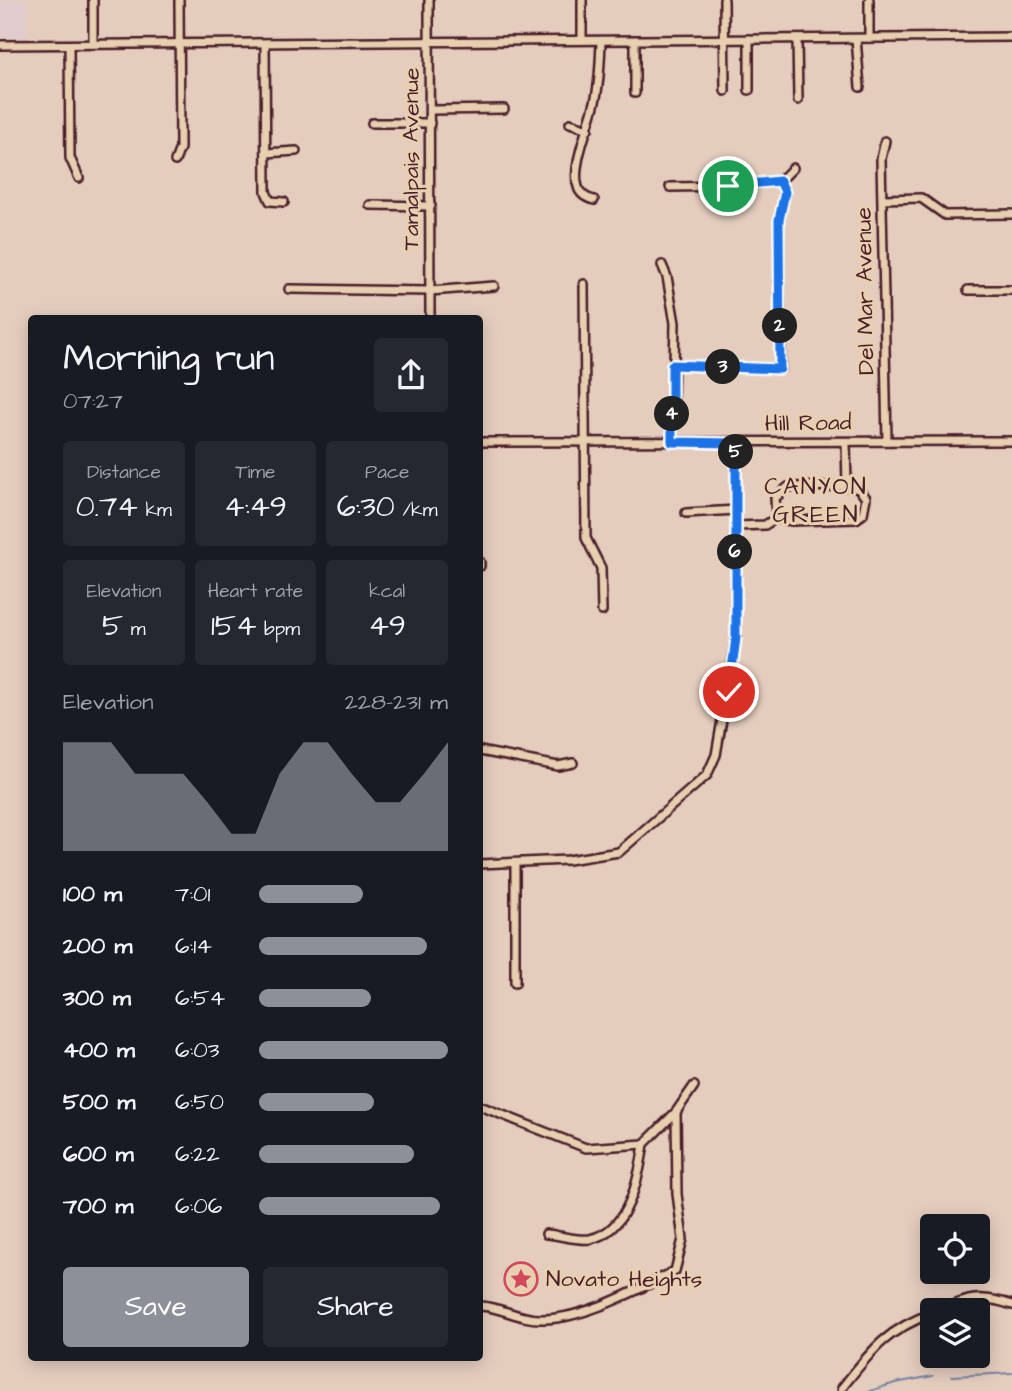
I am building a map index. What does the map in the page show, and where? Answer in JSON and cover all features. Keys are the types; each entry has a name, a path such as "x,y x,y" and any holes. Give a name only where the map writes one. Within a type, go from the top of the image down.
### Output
{"street":[{"path":"93,0 93,44"},
{"path":"175,161 180,148 179,0"},
{"name":"Tamalpais Avenue","path":"429,0 430,315"},
{"path":"582,0 582,40"},
{"path":"724,0 725,91"},
{"path":"869,0 869,38"},
{"path":"0,45 1012,37"},
{"path":"749,39 749,90"},
{"path":"797,39 798,100"},
{"path":"856,39 860,87"},
{"path":"635,41 635,93"},
{"path":"594,200 585,198 578,188 576,172 600,76 601,42"},
{"path":"265,44 266,192 270,201 284,202"},
{"path":"69,46 70,158 79,178"},
{"path":"430,110 504,109"},
{"path":"372,123 430,123"},
{"path":"570,123 588,129"},
{"name":"Del Mar Avenue","path":"885,141 881,159 887,441"},
{"path":"266,153 296,151"},
{"path":"670,187 737,186 780,181 793,168"},
{"path":"672,365 780,369 779,220 785,192 780,181"},
{"path":"883,199 921,198 945,215 1012,214"},
{"path":"370,205 431,206"},
{"path":"662,265 667,277 675,323 672,442"},
{"path":"584,284 586,538 601,568 602,611"},
{"path":"289,289 430,291 494,286"},
{"path":"968,290 1012,290"},
{"name":"Hill Road","path":"483,442 1012,441"},
{"path":"846,442 847,486"},
{"path":"483,864 515,865 619,852 707,775 716,755 736,638 736,443"},
{"path":"736,526 765,524 776,518 792,521 856,520 863,514 866,498 859,489 847,486 788,487 775,498 776,518"},
{"path":"686,513 736,510"},
{"path":"483,752 558,766 573,763"},
{"path":"515,865 515,983"},
{"path":"546,1234 587,1240 607,1234 617,1225 636,1178 644,1144 676,1112 694,1086"},
{"path":"483,1107 586,1148 644,1144"},
{"path":"483,1306 498,1307 522,1317 545,1320 600,1307 675,1271 682,1239 677,1194 676,1112"},
{"path":"990,1298 1012,1305"},
{"path":"842,1388 874,1347 892,1332 920,1319"}],"shaded area":[{"path":"0,0 27,0 27,37 0,37"}],"waterway":[{"path":"952,1376 1012,1373"},
{"path":"870,1391 933,1376"}],"place":[{"name":"Novato Heights","path":"521,1279"}],"district":[{"name":"CANYON GREEN","path":"816,501"}],"route":[{"path":"728,186 780,181 785,192 779,220 780,369 672,365 672,442 736,443 736,638 729,692"}]}
